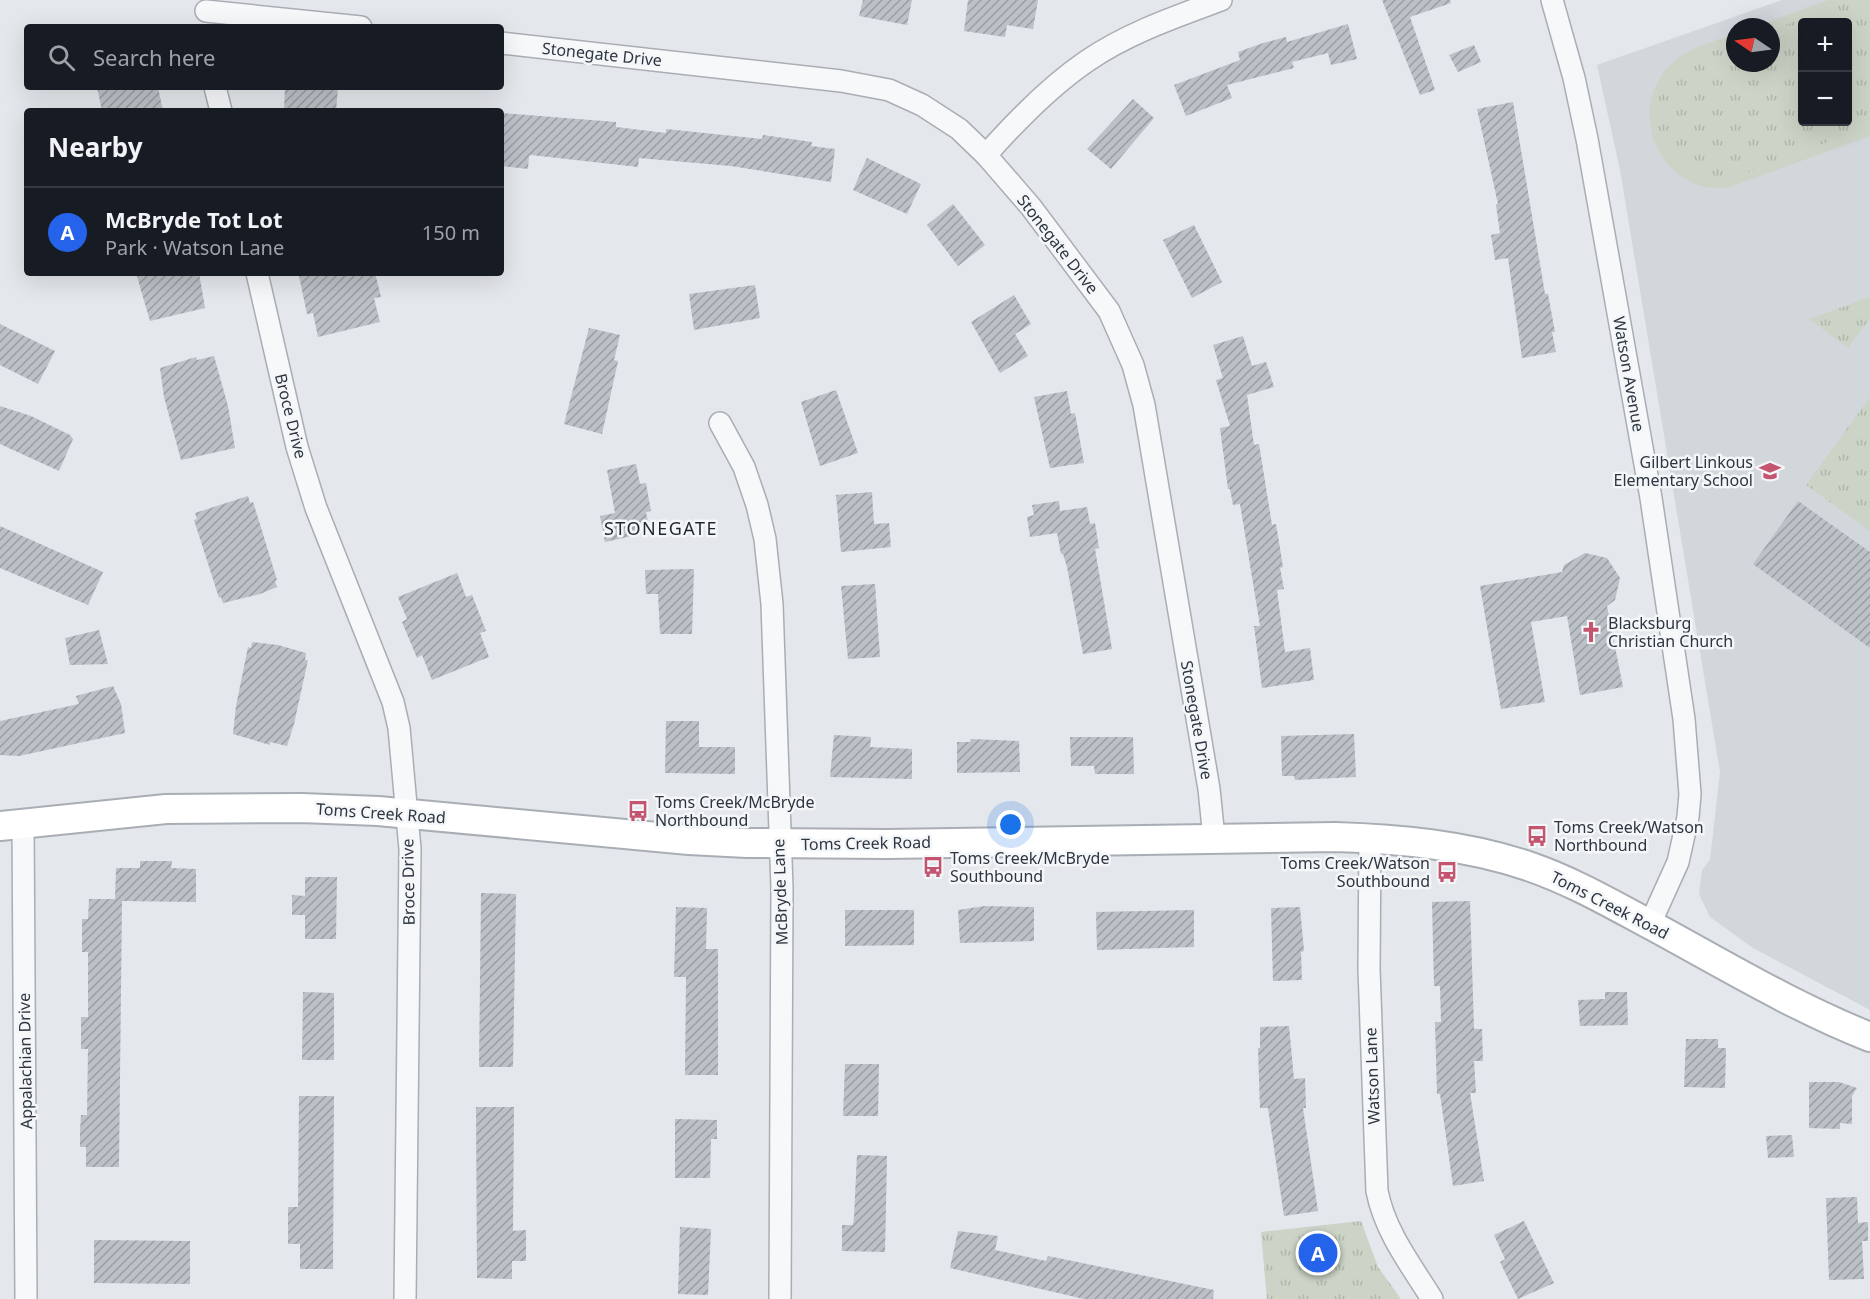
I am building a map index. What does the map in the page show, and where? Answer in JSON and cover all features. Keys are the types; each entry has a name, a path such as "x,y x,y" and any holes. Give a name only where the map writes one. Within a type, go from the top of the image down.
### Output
{"main road":[{"name":"Toms Creek Road","path":"11,824 104,813 211,807 302,808 406,814 689,840 780,844 1370,838 1450,848 1527,866 1588,890 1824,1017 1870,1037"}],"street":[{"path":"986,155 1027,111 1087,61 1164,21 1221,0"},
{"name":"Watson Avenue","path":"1552,0 1574,78 1590,151 1651,498 1684,719 1690,794 1688,817 1678,862 1650,924"},
{"path":"206,13 328,24"},
{"name":"Stonegate Drive","path":"504,43 842,81 889,90 922,105 949,121 986,155 1031,207 1109,311 1133,364 1146,417 1209,789 1214,838"},
{"path":"216,90 220,108"},
{"name":"Broce Drive","path":"258,276 297,447 316,508 393,702 401,745 410,855 405,1299"},
{"name":"McBryde Lane","path":"720,423 744,467 757,505 765,539 772,604 782,930 780,1299"},
{"name":"Appalachian Drive","path":"11,824 26,1299"},
{"name":"Watson Lane","path":"1370,838 1369,969 1377,1191 1383,1216 1392,1235 1432,1299"}],"shaded area":[{"name":"Gilbert Linkous Elementary School","path":"1782,0 1870,0 1870,1010 1753,948 1710,917 1699,894 1702,870 1710,860 1720,772 1620,170 1597,65 1726,20 1726,72 1780,72 1780,18 1731,18"}],"green space":[{"path":"1828,0 1852,0 1798,18 1798,20 1780,27 1779,18"},
{"path":"1852,0 1870,0 1870,126 1736,177 1714,180 1697,176 1683,168 1671,155 1662,140 1657,107 1661,90 1670,75 1683,64 1700,55 1726,47 1726,72 1780,72 1780,27 1798,20 1798,126 1852,126 1852,18 1803,18"},
{"path":"1726,37 1726,47 1700,55 1683,64 1670,75 1661,90 1657,107 1662,141 1683,168 1697,176 1714,180 1728,179 1870,126 1870,136 1727,188 1704,187 1684,178 1668,165 1657,147 1651,127 1650,106 1656,85 1669,66 1700,46"},
{"path":"1870,297 1870,318 1848,348 1809,319"},
{"path":"1870,397 1870,531 1806,485"},
{"path":"1361,1221 1378,1267 1401,1299 1267,1299 1261,1232"}],"building":[{"path":"863,0 912,0 907,25 859,16"},
{"path":"968,0 1038,0 1033,29 1007,25 1005,37 964,31"},
{"path":"1382,0 1450,0 1451,3 1410,17 1435,90 1420,95"},
{"path":"1348,24 1357,59 1331,65 1328,53 1292,62 1294,68 1227,85 1232,98 1186,116 1174,85 1240,60 1238,52 1263,43 1286,37 1287,42"},
{"path":"1474,45 1481,62 1458,72 1449,55"},
{"path":"98,90 159,90 162,108 101,108"},
{"path":"285,90 338,90 336,108 284,108"},
{"path":"1133,99 1154,118 1111,169 1087,149"},
{"path":"1513,102 1545,294 1548,294 1555,332 1552,332 1556,352 1522,358 1508,258 1495,260 1491,235 1500,233 1496,205 1498,204 1477,109"},
{"path":"504,113 616,122 616,127 666,133 666,129 762,139 763,135 812,142 811,146 835,149 831,182 731,166 639,158 638,167 531,155 528,169 504,166"},
{"path":"867,158 921,184 907,214 853,190"},
{"path":"953,204 985,245 958,266 927,225"},
{"path":"1194,225 1222,282 1192,298 1163,240"},
{"path":"137,276 200,276 205,308 150,321"},
{"path":"299,276 376,276 381,297 374,298 380,322 318,337 313,313 307,314"},
{"path":"755,285 760,318 694,330 689,294"},
{"path":"1014,295 1031,324 1015,334 1028,356 1000,373 971,322"},
{"path":"0,324 55,351 38,384 0,365"},
{"path":"589,328 620,335 614,360 618,361 602,434 564,424"},
{"path":"1243,336 1252,366 1266,362 1274,387 1247,395 1254,445 1259,444 1272,525 1276,524 1283,567 1280,568 1284,589 1277,590 1285,652 1310,648 1314,680 1262,688 1254,626 1260,626 1240,504 1233,505 1230,489 1228,489 1220,428 1230,426 1216,380 1223,378 1213,345"},
{"path":"214,356 228,406 235,448 181,460 164,397 160,368 196,357 197,360"},
{"path":"836,390 858,453 820,466 801,402"},
{"path":"1067,391 1071,414 1075,413 1084,463 1050,468 1034,397"},
{"path":"0,406 31,416 70,435 73,439 59,471 0,444"},
{"path":"636,464 640,484 646,483 651,511 646,512 650,532 605,542 600,516 615,513 607,470"},
{"path":"872,492 874,524 889,523 891,547 841,552 836,495"},
{"path":"248,496 250,503 253,502 277,580 275,581 277,587 260,594 223,603 221,597 219,598 194,520 197,519 195,513"},
{"path":"1059,501 1060,511 1087,507 1090,524 1095,523 1099,548 1095,549 1112,649 1083,654 1067,567 1063,554 1061,554 1057,533 1030,537 1027,517 1034,515 1032,505"},
{"path":"1798,501 1870,552 1870,648 1753,564"},
{"path":"0,526 103,572 88,605 0,568"},
{"name":"Blacksburg Christian Church","path":"1585,553 1607,558 1620,578 1615,600 1607,606 1623,687 1580,695 1567,616 1531,622 1545,702 1501,709 1480,586 1562,572 1564,565"},
{"path":"694,569 692,634 660,634 658,594 646,594 645,570"},
{"path":"457,573 466,597 472,595 486,631 480,633 489,657 432,680 422,655 417,658 402,622 407,619 398,597"},
{"path":"875,584 880,657 848,659 841,586"},
{"path":"99,630 108,664 70,665 65,638"},
{"path":"252,642 278,645 306,653 305,660 308,660 287,746 270,742 270,745 233,734 236,706 248,647 251,648"},
{"path":"113,686 121,704 125,733 19,756 0,755 0,721 79,704 76,696"},
{"path":"666,721 699,721 699,747 735,747 735,774 665,773"},
{"path":"1354,734 1356,777 1295,780 1294,776 1282,776 1281,736"},
{"path":"834,735 871,737 870,747 912,749 912,779 830,777"},
{"path":"1070,737 1133,737 1134,774 1095,774 1094,766 1071,766"},
{"path":"971,739 1019,741 1020,772 957,773 957,742 970,742"},
{"path":"140,861 172,861 171,868 196,869 196,902 122,901 119,1167 86,1167 86,1147 80,1147 81,1115 87,1115 88,1049 81,1049 81,1017 88,1017 88,952 82,952 82,919 88,919 89,899 115,899 116,868 140,868"},
{"path":"305,877 337,877 336,939 305,939 305,915 292,915 292,895 305,896"},
{"path":"481,893 516,894 513,1067 479,1067"},
{"path":"1470,901 1474,1029 1482,1029 1483,1061 1474,1061 1476,1093 1470,1093 1484,1181 1453,1186 1440,1094 1437,1094 1435,1022 1441,1022 1440,986 1434,986 1432,902"},
{"path":"985,906 1034,907 1034,941 960,943 958,910"},
{"path":"676,907 707,908 706,949 718,949 718,1075 685,1075 686,977 674,977"},
{"path":"1300,907 1304,951 1301,952 1302,980 1273,981 1271,908"},
{"path":"845,910 914,910 914,945 845,946"},
{"path":"1194,910 1194,947 1097,950 1096,912"},
{"path":"303,992 334,993 334,1060 302,1060"},
{"path":"1605,992 1627,992 1628,1025 1580,1026 1578,1000 1605,999"},
{"path":"1289,1026 1294,1079 1305,1078 1306,1108 1303,1108 1318,1211 1284,1216 1268,1108 1260,1108 1258,1048 1260,1048 1260,1027"},
{"path":"1686,1039 1718,1039 1718,1048 1726,1048 1725,1088 1684,1087"},
{"path":"845,1064 879,1064 878,1116 843,1116"},
{"path":"1809,1082 1839,1082 1857,1088 1852,1096 1852,1124 1840,1123 1840,1129 1809,1128"},
{"path":"299,1096 334,1096 333,1269 300,1269 300,1244 288,1244 288,1207 298,1207"},
{"path":"476,1107 514,1107 513,1231 526,1230 526,1261 512,1261 512,1279 477,1278"},
{"path":"675,1119 717,1120 717,1139 711,1139 710,1178 675,1178"},
{"path":"1792,1135 1794,1157 1768,1158 1766,1136"},
{"path":"857,1155 887,1156 885,1252 842,1251 842,1225 853,1225"},
{"path":"1857,1197 1858,1223 1868,1222 1868,1241 1862,1241 1864,1279 1829,1280 1826,1198"},
{"path":"1524,1221 1554,1283 1518,1299 1500,1262 1505,1259 1494,1235"},
{"path":"680,1227 711,1229 708,1295 678,1294"},
{"path":"958,1231 998,1236 995,1250 1046,1261 1048,1256 1214,1290 1213,1299 1084,1299 950,1268"},
{"path":"94,1240 190,1241 190,1284 94,1283"}],"place":[{"name":"Gilbert Linkous Elementary School","path":"1770,471"},
{"name":"Blacksburg Christian Church","path":"1591,632"},
{"name":"Toms Creek/McBryde Northbound","path":"638,811"},
{"name":"Toms Creek/Watson Northbound","path":"1537,836"},
{"name":"Toms Creek/McBryde Southbound","path":"933,867"},
{"name":"Toms Creek/Watson Southbound","path":"1447,872"},
{"name":"McBryde Tot Lot","path":"1318,1253"}],"district":[{"name":"STONEGATE","path":"661,528"}]}
